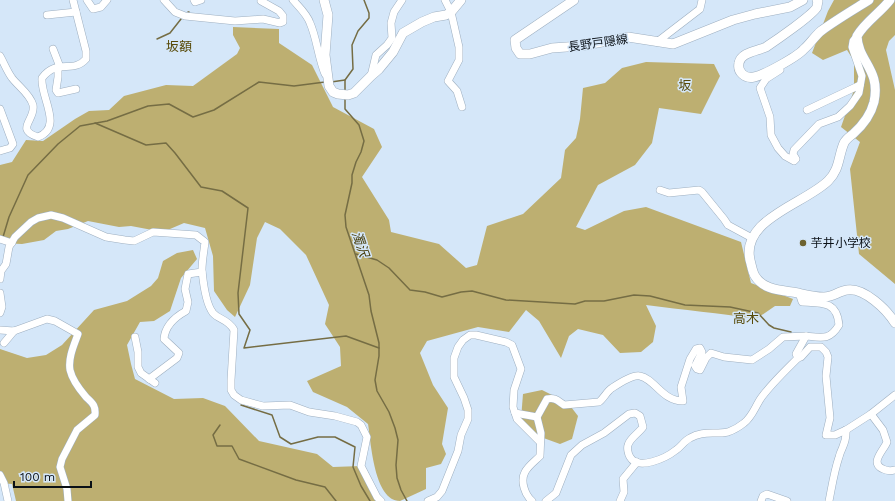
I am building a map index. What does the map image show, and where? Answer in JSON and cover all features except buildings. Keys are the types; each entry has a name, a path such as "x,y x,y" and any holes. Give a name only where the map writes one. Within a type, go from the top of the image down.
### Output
{"main road":[{"path":"324,0 328,15 325,55 329,86 332,92 348,95 354,93 379,70 393,52 403,33 422,22 434,17 446,15 451,12 461,0"},
{"name":"長野戸隠線","path":"574,0 515,40 516,48 520,54 530,54 552,48 581,46 628,37 672,44 733,20 767,11 790,7 803,0"},
{"path":"817,0 817,7 814,11 765,48 742,57 739,61 739,68 742,74 747,77 754,77 792,58 805,49 813,38 821,31 869,0"},
{"path":"890,0 857,36 859,49 872,71 875,81 874,102 868,116 844,143 836,171 812,194 775,214 765,222 749,242 748,251 749,260 754,275 761,284 774,289 799,293 812,297 826,297 848,290 865,294 883,309 895,323"}],"street":[{"path":"0,56 12,78 32,102 33,111 27,126 27,130 30,135 38,137 44,135 51,124 48,105 41,86 42,78 50,69 71,67 82,64 86,60 86,51 73,0"},
{"path":"87,0 93,9 101,7 107,0"},
{"path":"164,0 175,12 185,16 235,21 263,19 280,23 283,22 283,16 279,11 261,2 263,0"},
{"path":"194,0 195,2 201,0"},
{"path":"293,0 305,13 310,22 316,40 317,52 327,78"},
{"path":"371,76 376,55 392,38 392,22 394,12 402,0"},
{"path":"445,0 451,12 459,47 459,60 448,82 457,91 462,107"},
{"path":"657,42 700,9 702,0"},
{"path":"47,15 76,12"},
{"path":"792,58 792,63 775,72 766,79 760,88 770,117 771,135 778,148 785,156 794,161 796,159 793,154 794,150 819,124 838,117 850,106 859,93 862,76 852,47 853,41 857,36"},
{"path":"53,49 59,67 56,90 58,93 76,89"},
{"path":"807,110 860,85"},
{"path":"0,109 13,144 10,148 0,151"},
{"path":"660,190 669,193 699,190 728,225 752,238"},
{"path":"0,279 0,270 6,264 9,247 15,237 31,222 38,218 51,215 69,220 106,237 125,240 134,241 153,232 196,235 205,242 202,272 209,307 213,313 228,322 234,330 231,380 231,390 234,395 241,400 263,406 290,404 309,412 335,416 357,422 361,425 366,436 361,466 376,497 381,501"},
{"path":"0,239 12,243"},
{"path":"135,336 140,373 152,381 177,358 179,353 164,339 164,332 175,318 186,311 188,302 185,289 188,274 202,272"},
{"path":"0,293 2,306 0,313"},
{"path":"532,501 528,498 525,492 523,478 524,473 540,456 541,433 537,417 547,399 556,399 564,405 599,402 606,396 609,390 632,376 640,376 645,378 669,397 676,401 683,401 681,387 690,359 696,349 700,348 702,352 695,366 700,370 706,358 710,354 752,360 769,349 782,337 806,336 821,338 828,337 834,332 839,324 839,319 834,308 827,305 802,302 799,293"},
{"path":"0,330 14,331 47,319 55,321 78,334 71,354 70,369 73,380 92,401 96,408 95,415 77,430 62,459 60,467 67,489 68,501"},
{"path":"4,343 14,331"},
{"path":"428,501 442,491 458,451 461,435 468,419 468,410 464,398 454,377 454,358 458,347 463,340 470,335 506,342 512,346 521,369 514,390 513,407 517,419 540,442"},
{"path":"798,358 796,354 806,336"},
{"path":"546,501 556,493 571,456 582,445 604,433 629,414 635,413 640,416 643,427 640,432 628,443 627,447 630,457 634,462 644,464 676,451 689,438 702,433 727,432 736,429 749,419 775,380 810,347 821,347 826,352 828,357 826,376 830,418 826,435 835,435 846,430 871,414 895,395"},
{"path":"515,413 537,417"},
{"path":"871,414 883,430 887,442 877,457 877,465 879,468 886,470 895,470"},
{"path":"829,501 833,476 839,455 847,438 846,430"},
{"path":"620,501 624,492 623,479 637,462"},
{"path":"0,475 4,483 8,501"},
{"path":"761,501 763,496 767,494 787,501"}],"shaded area":[{"path":"834,0 895,0 895,35 889,41 886,50 895,90 895,284 859,254 850,169 860,142 841,127 854,90 854,61 847,50 823,60 812,53 828,11"},
{"path":"233,27 279,29 279,43 312,65 333,107 374,129 382,147 362,177 389,220 391,232 439,244 466,268 477,265 487,226 523,214 561,178 565,150 576,138 580,119 583,88 605,83 622,68 646,62 714,64 720,76 701,114 659,108 652,143 635,165 598,185 576,227 585,230 624,211 646,207 741,242 751,283 793,299 790,306 775,306 756,319 646,305 656,326 653,342 641,352 620,353 603,335 578,329 569,336 561,358 539,321 526,310 509,332 478,327 427,341 420,353 433,385 448,408 442,444 446,454 441,464 426,468 426,489 400,501 391,498 384,492 375,469 368,424 347,407 313,392 307,381 341,366 340,347 325,324 329,305 306,255 280,229 265,222 257,238 250,285 235,317 227,310 214,291 213,256 205,228 184,223 163,232 131,226 119,227 88,221 68,229 56,231 44,240 22,244 0,243 0,165 12,162 26,140 43,141 89,111 109,110 124,96 166,85 193,86 237,54 240,48 233,35"},
{"path":"193,250 197,259 181,278 170,311 154,321 140,322 127,345 135,379 174,399 203,398 225,406 259,441 317,454 333,467 361,466 376,501 16,501 12,484 0,483 0,349 27,358 46,355 62,345 94,310 127,301 151,286 158,278 163,261 177,253"},
{"path":"542,390 568,403 578,416 572,439 560,444 527,432 521,419 523,394"}],"waterway":[{"name":"濁沢","path":"345,91 345,80 353,69 352,45 358,31 369,18 369,13 364,0"},
{"path":"157,39 170,33 181,19"},
{"path":"331,82 345,80"},
{"path":"3,237 9,217 28,175 58,144 80,126 107,121 148,106 169,104 193,117 214,110 259,82 294,86 325,82"},
{"name":"濁沢","path":"345,99 345,109 359,125 364,141 352,175 352,183 345,215 346,227 369,295 371,311 379,343 379,356 375,380 377,391 389,412 395,428 398,440 396,465 397,478 407,501"},
{"path":"95,123 146,145 166,143 201,187 222,191 248,208 238,293 239,314 250,330 244,348 346,336 379,348"},
{"path":"356,254 377,260 389,268 410,290 425,292 442,297 472,291 506,300 575,304 585,301 604,301 634,295 650,296 685,305 730,307 758,313 769,325 774,328 791,332"},
{"path":"241,405 272,415 280,437 291,444 318,437 335,437 355,447 353,467 361,486 370,501"},
{"path":"220,425 213,435 217,446 232,446 239,459 296,480 325,487 336,501"}],"place":[{"name":"芋井小学校","path":"803,243"}],"district":[{"name":"坂額","path":"179,46"},
{"name":"坂","path":"685,85"},
{"name":"高木","path":"746,318"}]}
